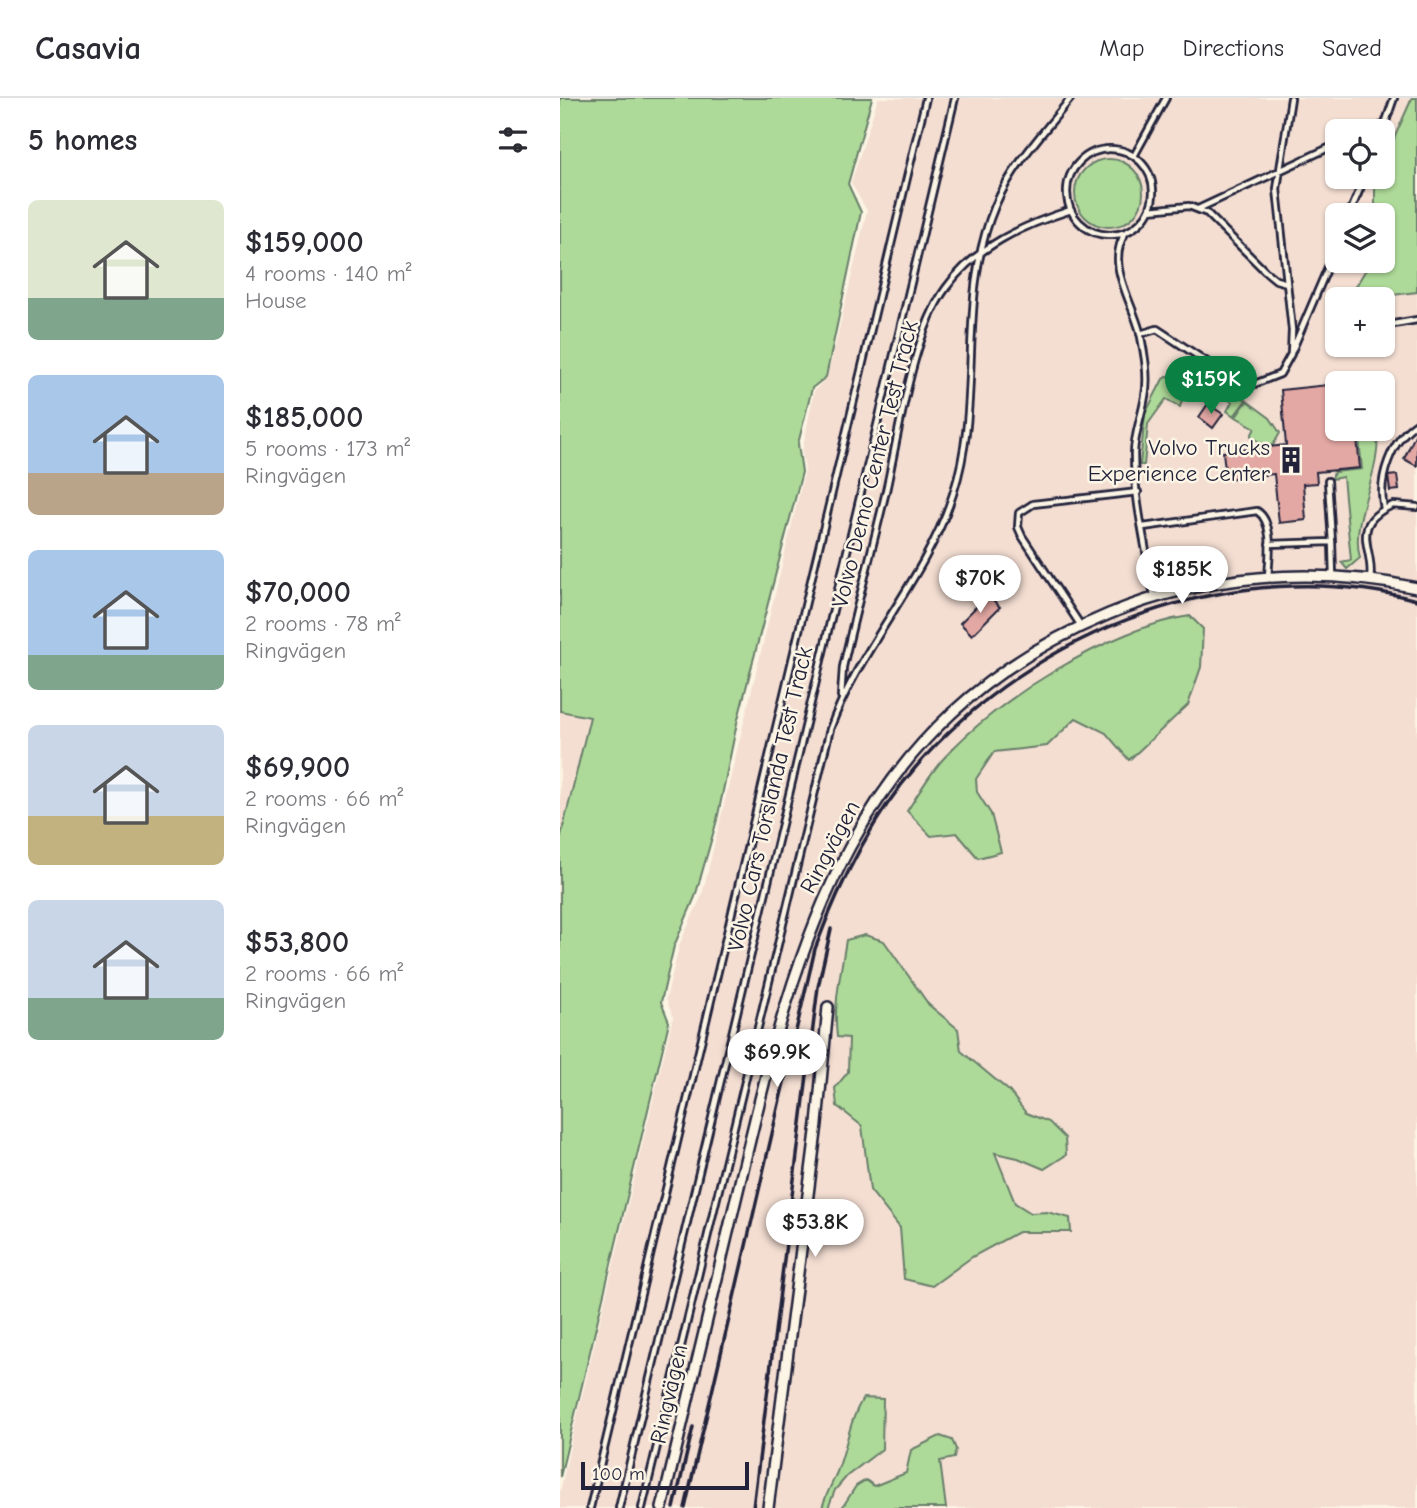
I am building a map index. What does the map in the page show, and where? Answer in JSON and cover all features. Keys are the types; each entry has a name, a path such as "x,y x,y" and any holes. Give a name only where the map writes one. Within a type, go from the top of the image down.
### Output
{"street":[{"name":"Ringvägen","path":"662,1508 782,1010 825,893 869,812 919,746 986,684 1024,657 1081,626 1154,597 1217,583 1268,578 1333,576 1417,588"},
{"path":"768,1508 817,1124 828,1007"}],"lane":[{"name":"Volvo Cars Torslanda Test Track","path":"590,1508 926,98"},
{"name":"Volvo Cars Torslanda Test Track","path":"619,1508 955,98"},
{"name":"Volvo Demo Center Test Track","path":"841,699 920,566 953,495 967,440 975,287 980,253 993,209 1015,168 1070,98"},
{"path":"1134,156 1166,98"},
{"path":"1291,98 1278,170 1277,196 1292,330 1291,354"},
{"path":"1387,119 1394,98"},
{"path":"1105,149 1134,156 1151,180 1153,195 1149,210 1139,223 1126,232 1110,235 1094,232 1080,223 1071,210 1067,196 1068,181 1079,162 1091,153 1105,149"},
{"path":"1198,209 1325,150"},
{"path":"1149,210 1171,206 1198,209 1207,213 1276,280 1287,283"},
{"name":"Volvo Demo Center Test Track","path":"642,1508 819,771 841,699 843,667 852,625 926,329 946,289 980,253 1020,229 1071,210"},
{"path":"1126,232 1117,247 1115,260 1140,334 1146,383 1134,452 1154,597"},
{"path":"1140,334 1157,329 1237,381 1252,385 1280,374 1326,273"},
{"path":"1395,324 1417,320"},
{"path":"1384,509 1381,495 1385,470 1403,432 1417,423"},
{"path":"1328,481 1333,576"},
{"path":"1081,626 1022,536 1018,527 1019,513 1033,504 1138,492"},
{"path":"1370,580 1372,571 1365,544 1366,532 1384,509 1401,504 1417,507"},
{"path":"1143,527 1257,511 1266,521 1269,544 1268,578"},
{"path":"1269,544 1332,542"}],"shaded area":[{"path":"878,98 1417,98 1417,1508 560,1508 560,1492 574,1429 673,1017 666,999 680,943 702,895 805,470 802,452 814,391 827,377 867,211 851,183"},
{"path":"560,711 590,716 560,840"}],"green space":[{"path":"560,98 872,98 848,184 861,212 826,377 812,388 798,444 802,472 737,723 717,820 695,897 674,946 661,1002 669,1022 560,1477 560,840 590,717 560,711"},
{"path":"1412,98 1417,98 1417,292 1395,295 1395,287 1355,287 1364,273 1395,273 1395,203 1375,203 1375,189 1395,189 1395,136"},
{"path":"1109,159 1122,162 1133,169 1140,180 1143,193 1140,206 1133,217 1122,224 1109,227 1096,224 1085,217 1078,206 1075,193 1078,180 1085,169 1096,162"},
{"path":"1168,376 1188,380 1180,407 1166,399 1148,424 1144,465 1140,465 1145,414 1163,379"},
{"path":"1226,385 1246,400 1234,416 1227,411 1232,402 1217,391"},
{"path":"1247,401 1270,418 1280,433 1273,445 1266,446 1251,436 1255,428 1236,417"},
{"path":"1359,441 1378,441 1359,527 1360,558 1347,569 1341,562 1351,560 1343,477 1332,479 1334,472 1362,469"},
{"path":"1190,616 1203,629 1201,667 1188,705 1129,760 1106,733 1076,718 1047,746 994,752 976,779 977,792 991,814 1001,852 978,858 957,833 931,836 907,811 944,758 993,713 1024,690 1092,650 1127,634"},
{"path":"865,935 884,941 929,1005 958,1029 961,1051 1009,1091 1026,1113 1049,1122 1065,1138 1066,1155 1044,1169 1018,1158 995,1153 1015,1203 1031,1213 1047,1212 1070,1218 1071,1232 1018,1232 972,1257 932,1286 904,1279 900,1228 870,1190 862,1126 837,1106 835,1088 848,1072 849,1038 837,1037 836,1013 840,976 846,940"},
{"path":"863,1398 883,1399 882,1449 847,1476 835,1490 828,1508 822,1508 837,1472 854,1416"},
{"path":"940,1436 952,1440 956,1449 954,1458 940,1461 946,1508 842,1508 856,1486 866,1480 874,1486 906,1473 911,1450"}],"building":[{"name":"Volvo Trucks Experience Center","path":"1325,385 1325,441 1357,441 1360,468 1316,472 1317,483 1303,484 1306,520 1279,523 1274,474 1226,479 1223,452 1286,445 1281,390"},
{"path":"1208,404 1223,414 1213,428 1199,417"},
{"path":"1415,435 1417,436 1417,466 1404,459"},
{"path":"1397,475 1399,490 1390,491 1388,476"},
{"path":"988,595 1000,607 972,635 960,623"}],"railway":[{"path":"685,1508 815,949 857,854 884,809 915,768 963,719 1018,676 1078,641 1143,614 1210,595 1279,586 1348,588 1417,600"},
{"path":"753,1508 818,987 831,929"},
{"path":"674,1508 693,1427"}],"place":[{"name":"Volvo Trucks Experience Center","path":"1291,460"}]}
